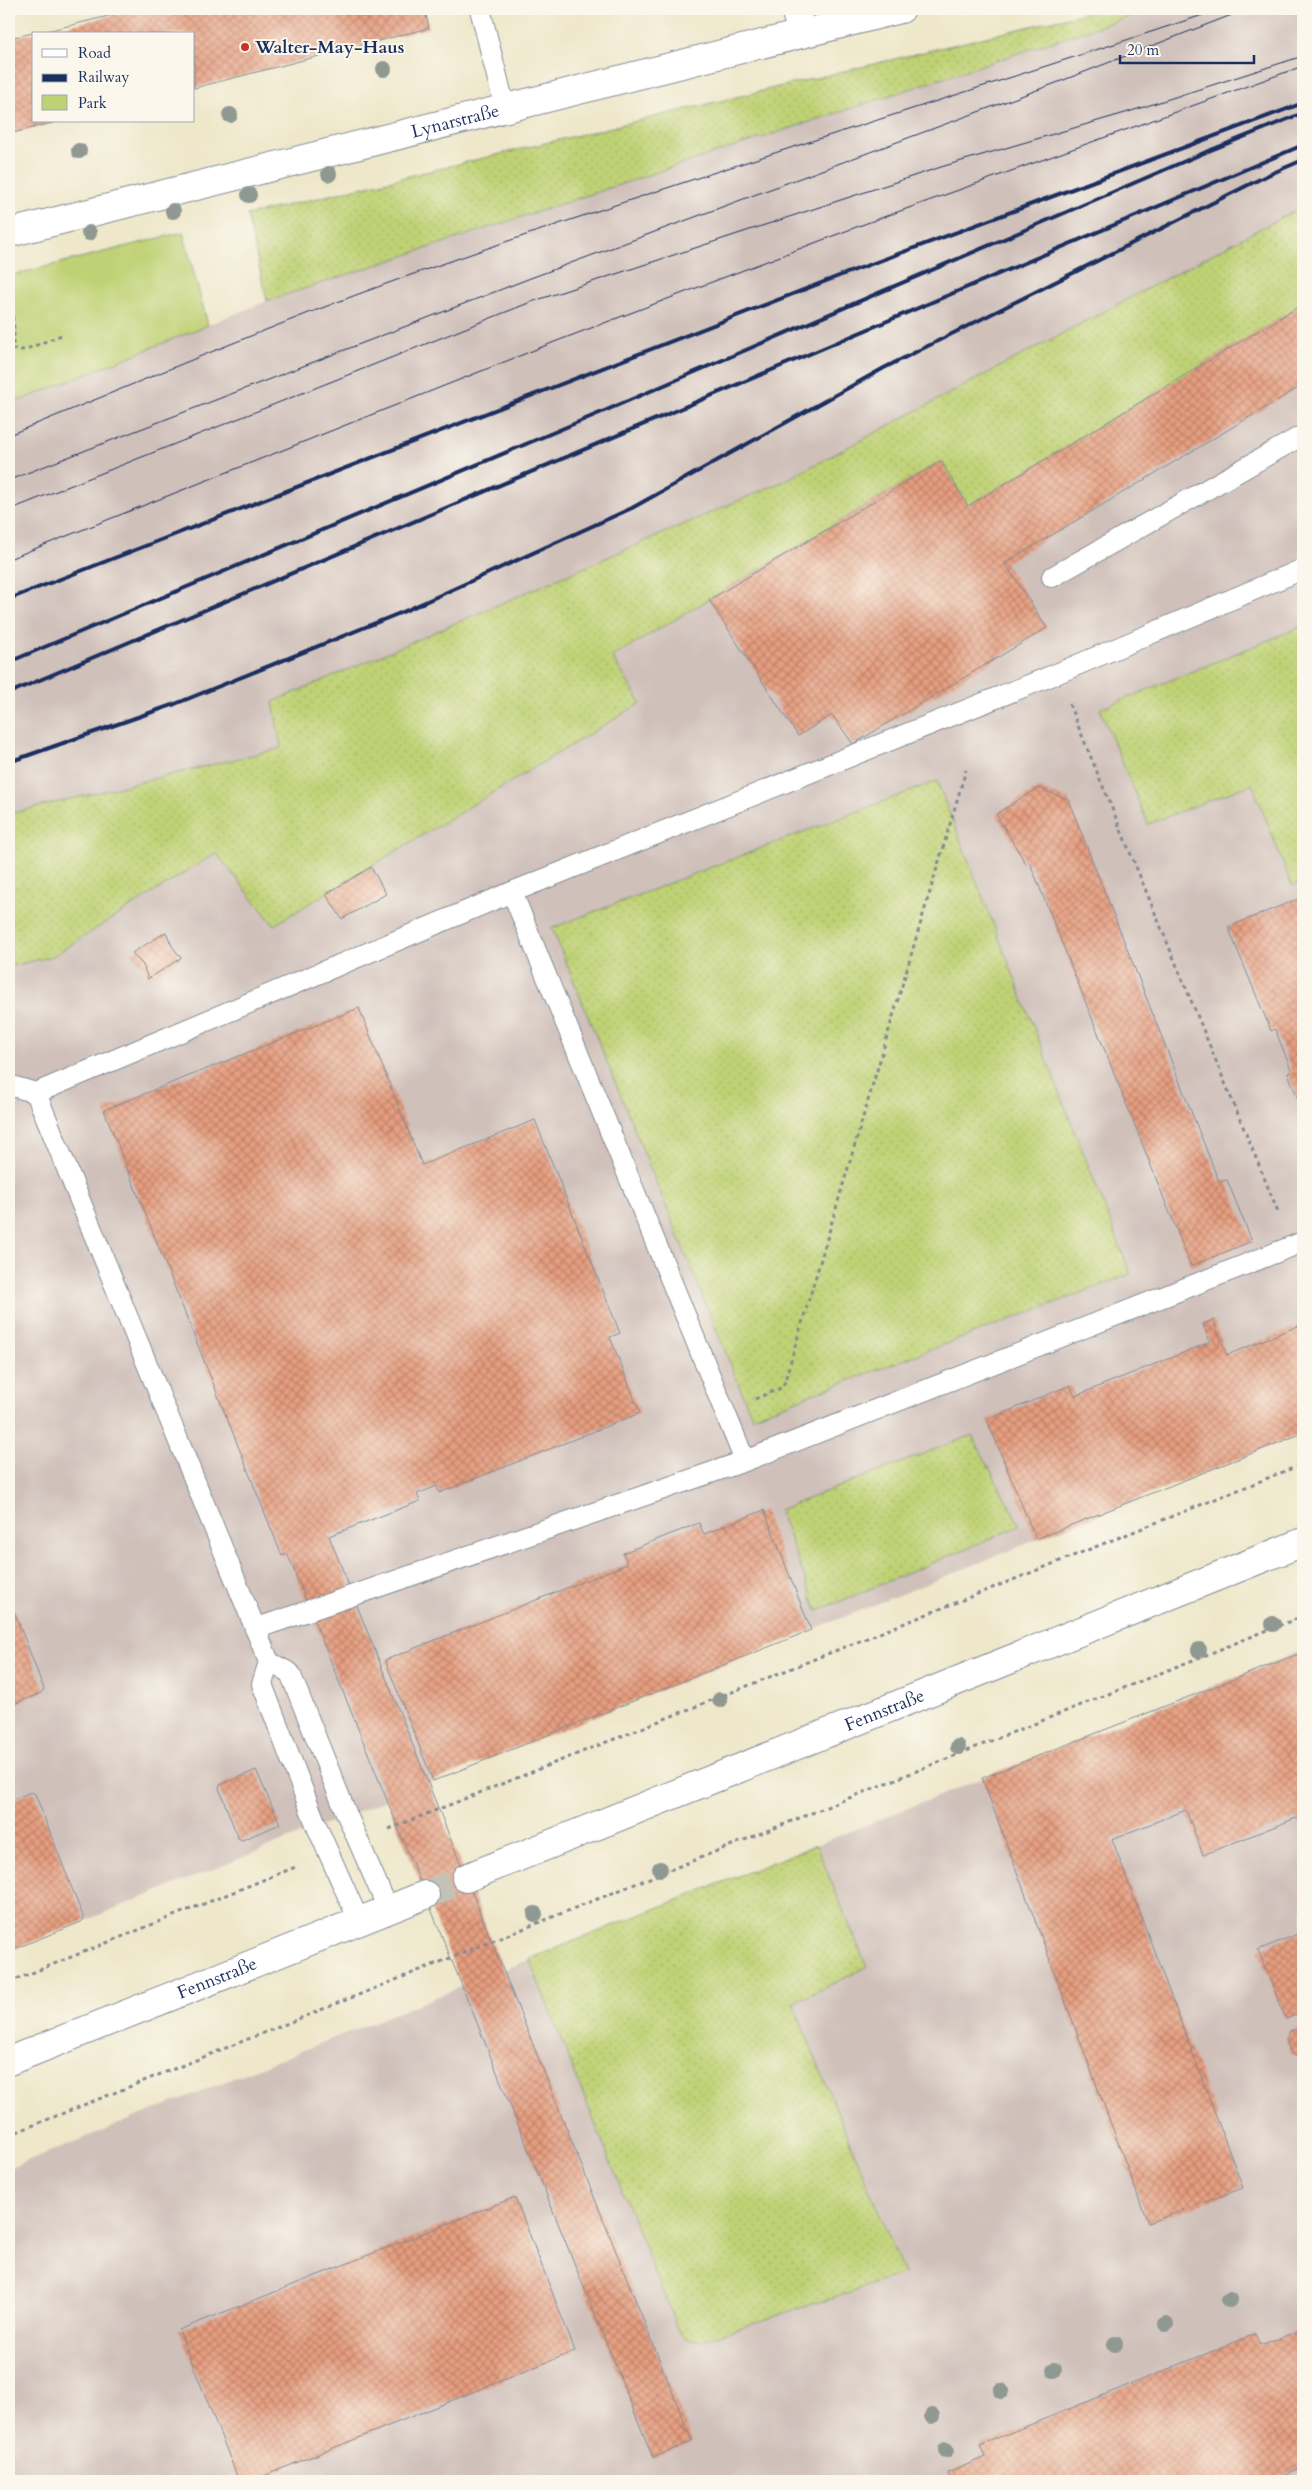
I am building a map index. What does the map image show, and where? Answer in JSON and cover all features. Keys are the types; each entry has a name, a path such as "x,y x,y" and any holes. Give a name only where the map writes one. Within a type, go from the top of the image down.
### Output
{"main road":[{"name":"Lynarstraße","path":"9,233 505,108 798,21 901,9"},
{"name":"Fennstraße","path":"466,1878 1303,1542"},
{"name":"Fennstraße","path":"9,2061 425,1895"}],"lane":[{"path":"480,9 505,108"},
{"path":"1052,578 1303,435"},
{"path":"9,1085 36,1093 512,892 1056,674 1303,569"},
{"path":"512,892 745,1461"},
{"path":"36,1093 269,1662 290,1673 388,1909"},
{"path":"255,1629 745,1461 1298,1244"},
{"path":"269,1662 262,1684 329,1854 359,1921"}],"path":[{"path":"9,301 12,313 14,344 9,355"},
{"path":"12,348 24,350 64,334"},
{"path":"1056,674 1298,1244"},
{"path":"724,1411 783,1387 966,770"},
{"path":"359,1841 1303,1464"},
{"path":"9,2136 1303,1616"},
{"path":"9,1982 329,1854"}],"shaded area":[{"path":"1102,9 1303,9 1303,1433 9,1951 9,405 267,301 247,215"},
{"path":"1303,1650 1303,2481 9,2481 9,2168"}],"green space":[{"path":"1102,9 1152,9 267,301 247,215"},
{"path":"1303,206 1303,304 968,506 941,461 612,657 641,703 274,925 216,853 53,956 9,967 9,814 281,748 273,702 784,481"},
{"path":"183,232 208,325 9,405 9,276"},
{"path":"1303,626 1303,881 1292,886 1252,784 1148,824 1100,709"},
{"path":"937,781 1131,1274 752,1417 552,928"},
{"path":"972,1435 1020,1526 817,1611 779,1510"},
{"path":"816,1845 867,1967 793,2003 904,2274 703,2340 687,2340 677,2328 529,1959"}],"building":[{"path":"137,9 433,9 425,11 429,28 195,88 195,32 43,32"},
{"path":"32,33 32,122 56,122 9,134 9,38"},
{"path":"1303,304 1303,385 1005,563 1047,628 853,744 832,715 798,736 709,600 941,461 968,506"},
{"path":"1038,788 1068,799 1219,1182 1227,1180 1252,1241 1191,1266 1030,863 1026,864 996,814"},
{"path":"371,867 386,894 342,919 326,894"},
{"path":"1303,897 1303,1112 1288,1073 1292,1072 1275,1029 1271,1031 1228,927"},
{"path":"166,932 172,946 181,958 148,979 143,965 132,953"},
{"path":"359,1008 422,1165 535,1120 620,1333 610,1337 640,1413 439,1493 437,1486 417,1494 420,1501 329,1536 692,2441 653,2458 287,1553 282,1556 104,1110"},
{"path":"1213,1320 1227,1355 1303,1324 1303,1433 1036,1539 987,1420 1070,1385 1075,1396 1210,1342 1203,1324"},
{"path":"764,1510 811,1630 433,1781 385,1660 627,1564 623,1553 699,1523 704,1534"},
{"path":"9,1598 44,1689 41,1693 9,1706"},
{"path":"1303,1652 1303,1826 1296,1818 1203,1855 1186,1810 1112,1839 1243,2188 1148,2223 982,1778"},
{"path":"256,1770 280,1824 242,1840 238,1838 219,1788 220,1785"},
{"path":"31,1792 35,1794 84,1919 81,1922 9,1951 9,1801"},
{"path":"1303,1932 1303,2027 1298,2014 1286,2019 1258,1950"},
{"path":"1303,2027 1303,2062 1301,2057 1292,2054 1286,2040 1290,2031"},
{"path":"515,2197 575,2351 251,2481 239,2481 179,2330"},
{"path":"1299,2331 1301,2335 1303,2334 1303,2467 1269,2481 951,2481 948,2473 985,2457 980,2445 1255,2334 1260,2345"}],"tunnel":[{"path":"425,1895 466,1878"}],"tram line":[{"path":"9,435 255,334 405,277 608,207 1221,9"},
{"path":"9,480 528,279 1056,83 1247,9"},
{"path":"9,510 531,302 941,167 1125,113 1303,56"},
{"path":"9,559 557,341 867,223 1303,66"}],"railway":[{"path":"9,599 839,276 1303,103"},
{"path":"9,662 602,412 1206,152 1303,113"},
{"path":"9,693 1303,145"},
{"path":"9,762 175,704 405,611 632,508 884,368 1268,175 1303,160"}],"place":[{"name":"Walter-May-Haus","path":"245,47"}]}
